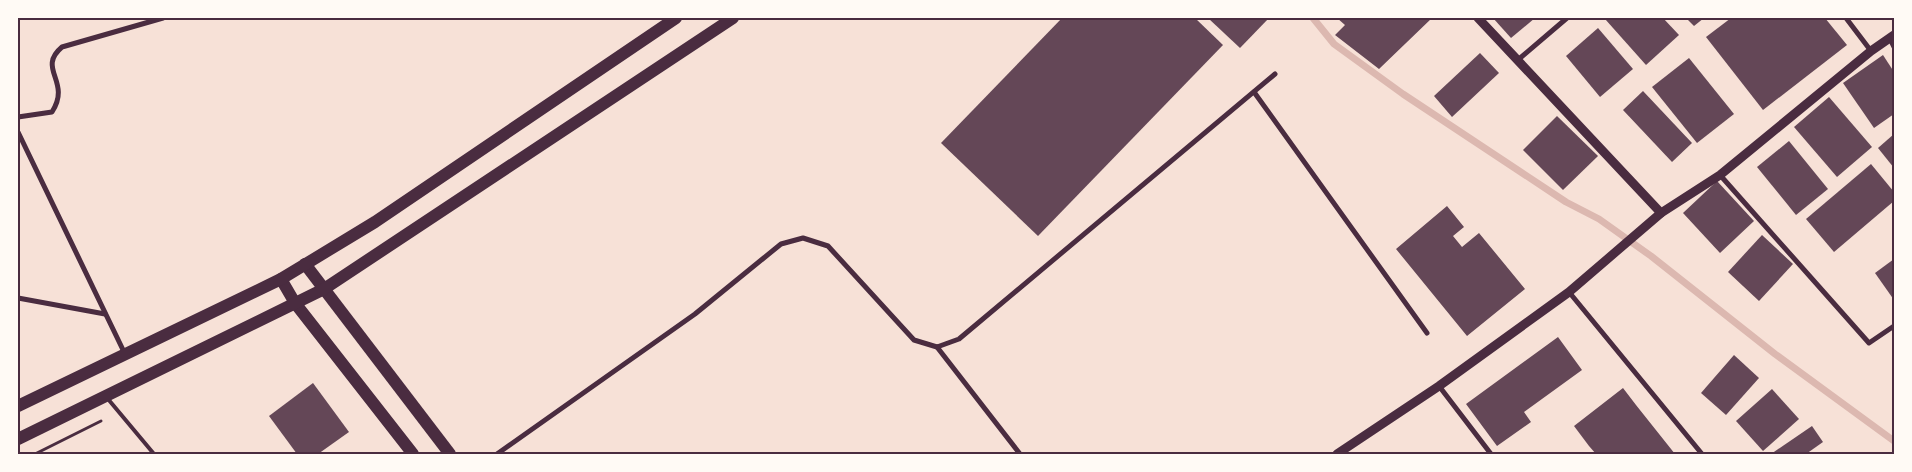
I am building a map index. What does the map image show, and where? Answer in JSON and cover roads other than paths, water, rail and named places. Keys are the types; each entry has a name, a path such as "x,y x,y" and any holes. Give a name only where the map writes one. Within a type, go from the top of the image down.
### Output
{"main road":[{"path":"18,406 281,279 375,222 676,18"},
{"path":"18,439 324,289 733,18"},
{"path":"305,264 450,454"},
{"path":"281,279 295,303 413,454"}],"street":[{"path":"18,117 52,112 59,101 59,86 51,64 53,54 62,47 163,18"},
{"path":"1478,18 1519,59 1661,213"},
{"path":"1519,59 1567,18"},
{"path":"1846,18 1871,51"},
{"path":"1337,454 1439,386 1569,292 1640,229 1661,213 1720,176 1871,51 1893,40"},
{"path":"937,347 959,339 1275,74"},
{"path":"1254,92 1427,333"},
{"path":"18,132 125,354"},
{"path":"1720,176 1869,344 1894,326"},
{"path":"497,454 695,314 781,244 802,238 828,246 914,340 937,347 1020,454"},
{"path":"1569,292 1702,454"},
{"path":"18,298 106,314"},
{"path":"1439,386 1491,454"}],"lane":[{"path":"106,396 154,454"}],"waterway":[{"path":"1313,18 1334,44 1403,94 1566,202 1599,219 1651,256 1775,354 1894,441"}]}
